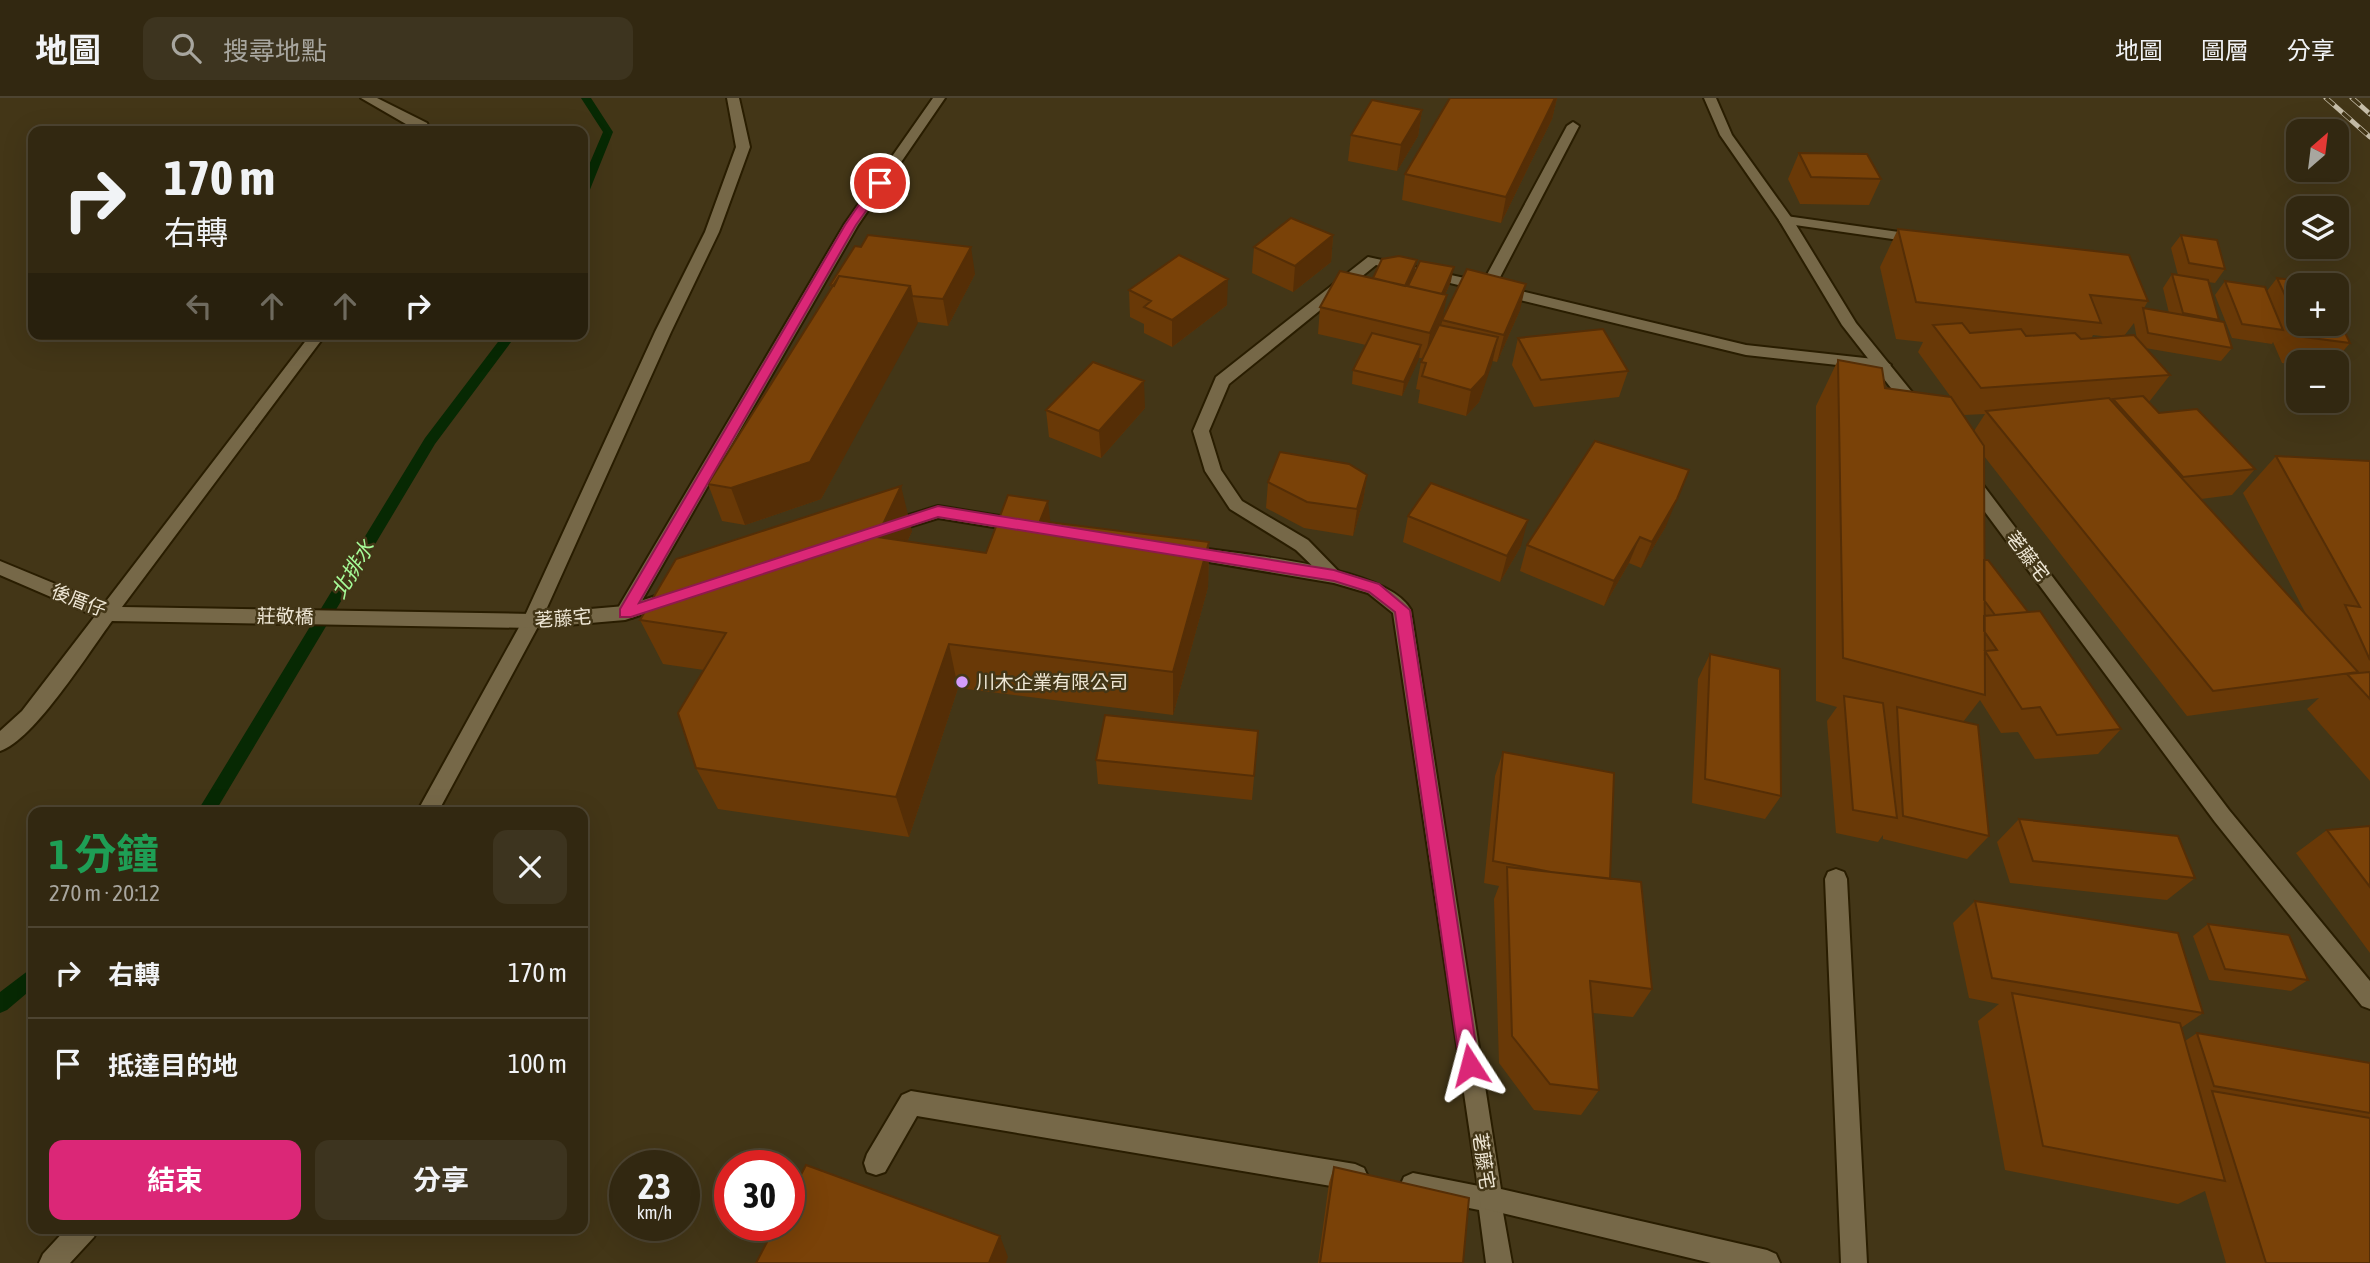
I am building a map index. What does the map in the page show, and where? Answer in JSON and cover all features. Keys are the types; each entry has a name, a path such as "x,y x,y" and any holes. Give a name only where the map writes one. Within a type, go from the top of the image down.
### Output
{"street":[{"path":"367,98 422,126"},
{"path":"430,807 532,621 663,332 712,232 743,147 733,98"},
{"path":"625,613 851,225 939,98"},
{"path":"1710,98 1726,135 1786,220 1850,326 1932,429"},
{"path":"1488,286 1573,126"},
{"path":"1786,220 1936,242"},
{"path":"1334,576 1302,545 1236,505 1213,471 1201,431 1222,381 1373,260 1746,351 1883,365"},
{"path":"0,743 29,717 314,340"},
{"name":"荖藤宅","path":"1956,461 2222,816 2370,998"},
{"path":"873,533 938,512 1047,529"},
{"name":"荖藤宅","path":"1170,549 1334,576 1374,588 1402,610 1489,1199 1767,1263"},
{"name":"後厝仔","path":"0,568 109,614 162,612"},
{"name":"荖藤宅","path":"492,621 532,621 625,613 690,592"},
{"name":"莊敬橋","path":"162,612 492,621"},
{"path":"1836,879 1854,1263"},
{"path":"876,1163 911,1103 1489,1199 1499,1263"},
{"path":"52,1263 79,1234"}],"building":[{"path":"1450,98 1555,98 1506,197 1405,174"},
{"path":"1372,100 1422,110 1401,145 1351,135"},
{"path":"1799,153 1867,154 1881,179 1811,177"},
{"path":"1291,218 1333,235 1295,266 1254,247"},
{"path":"1898,229 2129,255 2148,301 2090,295 2101,323 1916,302"},
{"path":"868,235 971,247 943,299 912,296 910,286 839,276 834,286 830,285 855,246 861,247"},
{"path":"2181,235 2217,240 2225,269 2189,263"},
{"path":"1179,255 1228,279 1172,320 1144,307 1151,301 1129,290"},
{"path":"1399,256 1417,260 1405,286 1373,278 1382,259"},
{"path":"1420,261 1454,267 1442,294 1408,286"},
{"path":"1467,269 1526,284 1504,335 1442,320"},
{"path":"1340,271 1447,295 1430,333 1320,307"},
{"path":"2172,274 2208,280 2219,320 2183,313"},
{"path":"839,276 910,286 810,462 731,488 708,484"},
{"path":"2277,278 2286,279 2286,297"},
{"path":"2225,281 2265,287 2283,330 2242,324"},
{"path":"2143,308 2224,322 2232,348 2148,333"},
{"path":"1962,323 1970,333 2021,329 2026,336 2075,333 2081,339 2134,335 2170,375 1981,388 1933,325"},
{"path":"1439,325 1498,337 1485,375 1471,390 1422,376 1426,363 1421,362"},
{"path":"1603,329 1628,371 1541,380 1518,338"},
{"path":"1372,333 1421,345 1404,382 1353,370"},
{"path":"2347,336 2350,343 2304,337"},
{"path":"1838,360 1882,368 1885,388 1951,397 1984,446 1985,695 1843,658"},
{"path":"1093,362 1144,381 1099,431 1046,410"},
{"path":"2143,396 2159,413 2197,409 2255,469 2183,477 2113,399"},
{"path":"2109,398 2358,672 2213,691 1986,411"},
{"path":"1595,441 1689,470 1677,499 1652,542 1640,537 1614,581 1527,545"},
{"path":"1280,452 1349,464 1367,475 1357,509 1307,502 1268,482"},
{"path":"2276,456 2370,461 2370,660 2345,605 2360,607"},
{"path":"1431,483 1528,520 1507,556 1408,516"},
{"name":"川木企業有限公司","path":"901,486 877,537 986,553 1008,495 1048,501 1040,521 1209,542 1173,672 949,644 896,797 696,768 678,713 726,633 640,620 676,559"},
{"path":"1984,560 1988,560 2028,612 1995,615 1984,600"},
{"path":"2040,611 2121,729 2057,735 2040,707 2022,709 1985,651 1997,650 1984,631 1984,616"},
{"path":"1710,654 1780,669 1781,796 1705,779"},
{"path":"2370,672 2370,699 2347,674"},
{"path":"1844,696 1883,703 1897,818 1853,810"},
{"path":"1897,707 1978,725 1989,836 1903,816"},
{"path":"1105,715 1258,731 1254,776 1096,760"},
{"path":"1503,752 1614,773 1610,879 1493,861"},
{"path":"2019,819 2178,836 2195,878 2033,861"},
{"path":"2370,826 2370,887 2327,830"},
{"path":"1507,867 1641,882 1652,989 1590,981 1599,1090 1550,1084 1512,1036"},
{"path":"1975,901 2178,933 2203,1013 1992,978"},
{"path":"2208,924 2289,935 2308,980 2225,969"},
{"path":"2012,993 2180,1023 2225,1181 2043,1146"},
{"path":"2197,1033 2370,1063 2370,1113 2214,1086"},
{"path":"2212,1091 2370,1118 2370,1263 2266,1263"},
{"path":"806,1165 1000,1236 989,1263 756,1263 768,1241 805,1241"},
{"path":"1334,1167 1469,1198 1463,1263 1320,1263"}],"waterway":[{"name":"北排水","path":"586,98 608,132 588,180"},
{"name":"北排水","path":"209,807 430,441 506,340"},
{"name":"北排水","path":"0,1004 28,980"}],"railway":[{"path":"2326,98 2370,137"},
{"path":"2352,98 2370,114"}],"place":[{"name":"川木企業有限公司","path":"962,682"}],"route":[{"path":"880,183 851,225 625,613 938,512 1334,576 1374,588 1402,610 1470,1065"}]}
